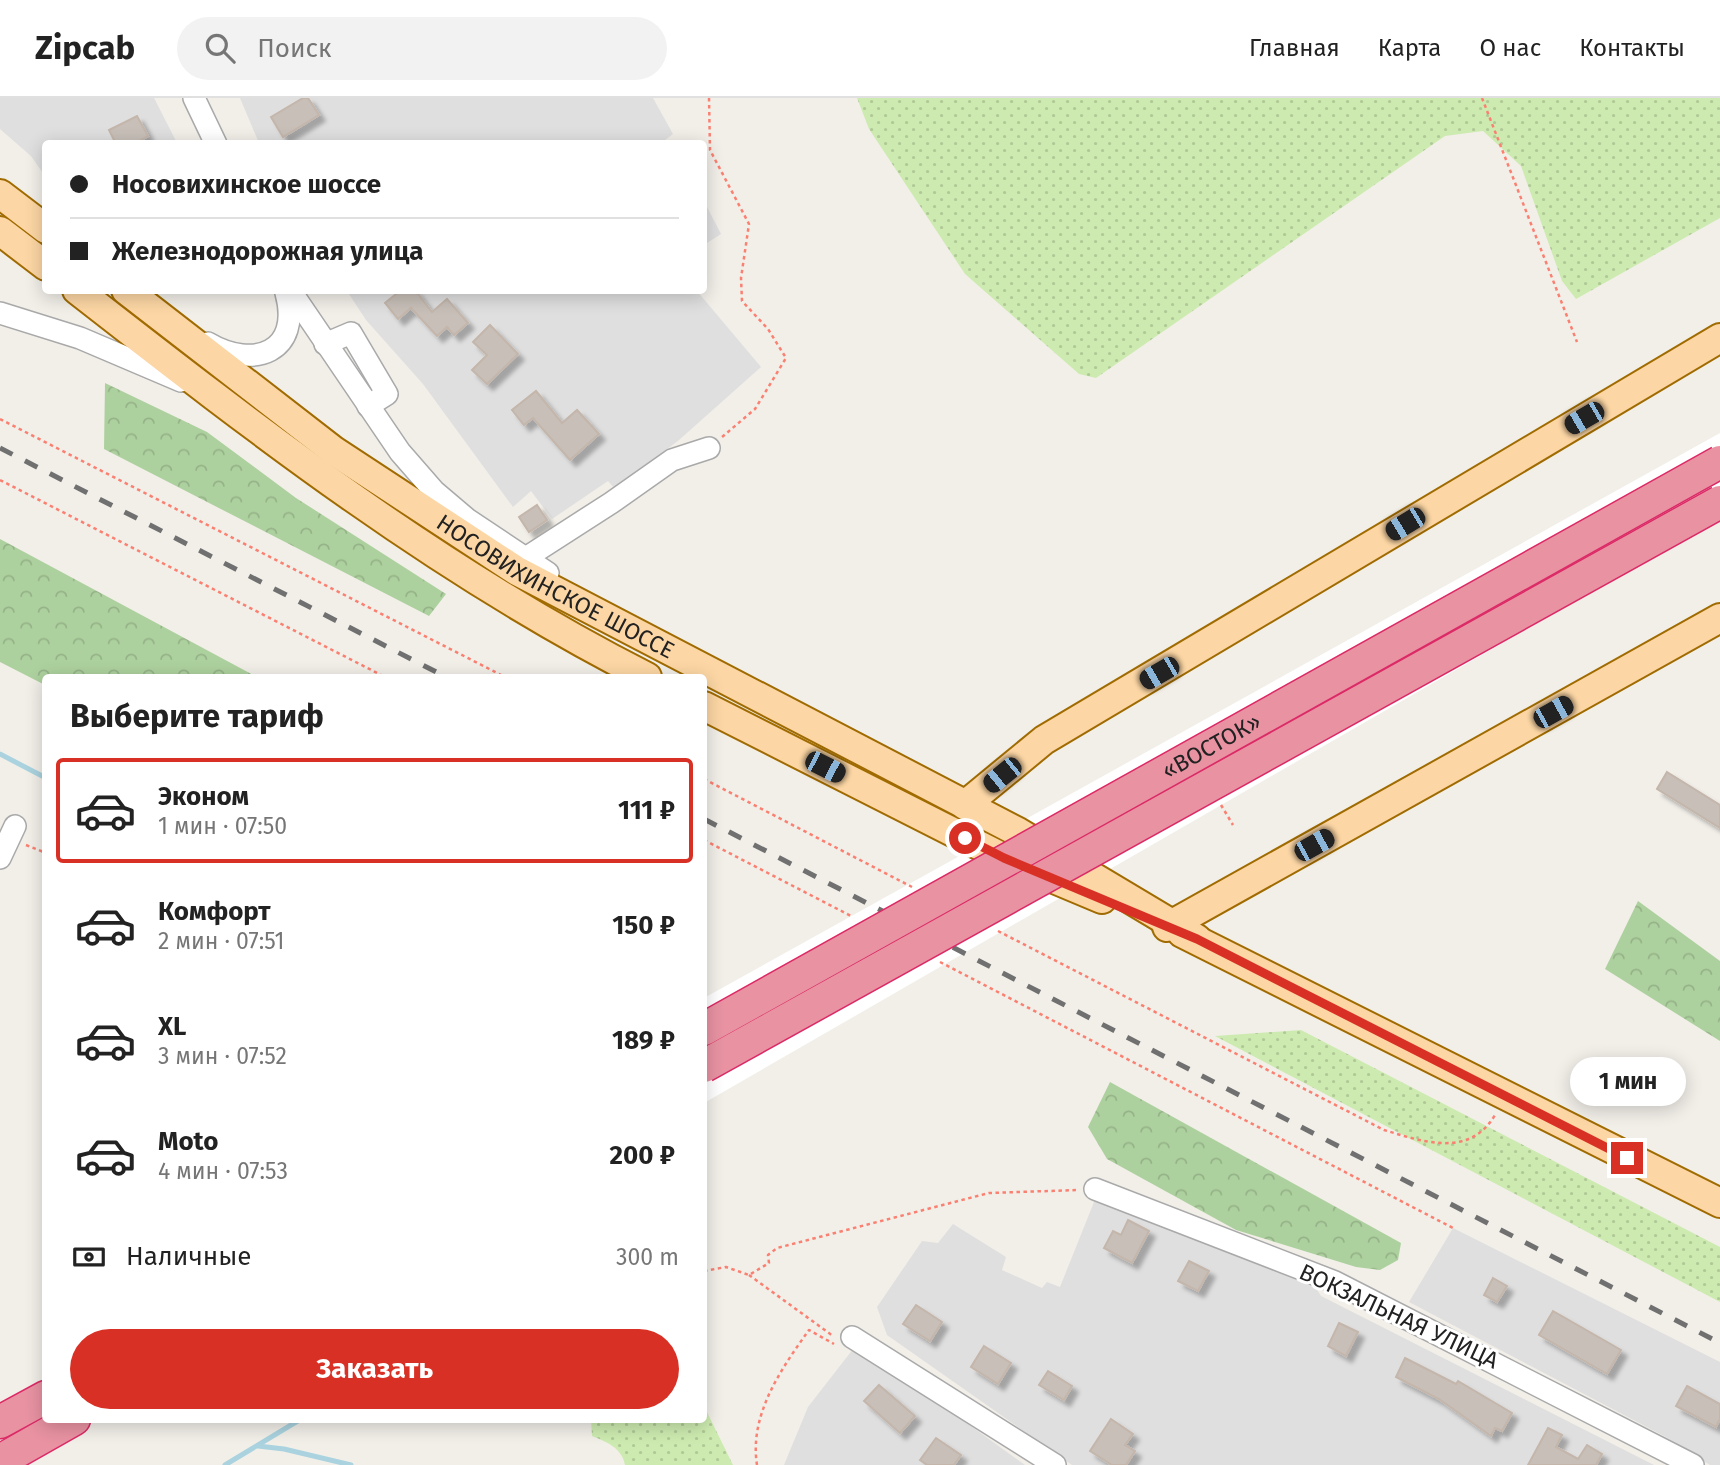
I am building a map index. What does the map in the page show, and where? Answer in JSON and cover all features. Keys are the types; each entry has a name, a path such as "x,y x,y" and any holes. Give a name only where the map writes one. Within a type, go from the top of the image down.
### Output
{"highway":[{"name":"«ВОСТОК»","path":"707,1027 1720,462"},
{"name":"«ВОСТОК»","path":"707,1064 1720,502"},
{"path":"0,1422 42,1398"},
{"path":"0,1461 67,1423"}],"main road":[{"path":"0,194 42,226"},
{"path":"0,231 42,263"},
{"name":"НОСОВИХИНСКОЕ ШОССЕ","path":"82,294 317,475 390,525 502,596 642,674"},
{"name":"НОСОВИХИНСКОЕ ШОССЕ","path":"131,294 334,451 516,571 1018,832 1170,925 1505,1097 1720,1203"},
{"path":"965,805 1044,740 1720,338"},
{"path":"1639,547 1720,511"},
{"path":"1170,925 1720,618"},
{"name":"НОСОВИХИНСКОЕ ШОССЕ","path":"707,708 1004,858 1170,925"}],"street":[{"path":"194,98 214,140"},
{"path":"155,313 217,348 232,354 254,356 275,347 287,334 290,315 288,294"},
{"path":"291,294 400,452 435,491 524,559 705,669"},
{"path":"0,313 128,356 214,396"},
{"path":"524,559 672,460 709,448"},
{"path":"0,858 15,827"},
{"name":"ВОКЗАЛЬНАЯ УЛИЦА","path":"1095,1189 1335,1282 1693,1465"},
{"path":"852,1337 1055,1465"}],"path":[{"path":"709,98 710,150 749,224 741,278 742,301 773,335 786,358 755,409 709,448"},
{"path":"1482,98 1577,342"},
{"path":"0,419 499,674"},
{"path":"0,480 379,674"},
{"path":"707,781 914,888"},
{"path":"707,842 863,923"},
{"path":"988,926 1384,1130 1433,1145 1454,1143 1473,1136 1489,1125 1505,1097"},
{"path":"937,961 1453,1228"},
{"path":"749,1275 769,1263 768,1255 777,1248 953,1200 1015,1190 1095,1189"},
{"path":"707,1270 726,1267 749,1275 841,1342 831,1344 809,1330 778,1373 753,1441 757,1465"}],"shaded area":[{"path":"0,98 154,98 175,140 42,140 42,172 31,156 0,129"},
{"path":"240,98 653,98 673,134 665,140 258,140"},
{"path":"707,207 721,234 707,243"},
{"path":"349,294 700,294 761,367 679,440 615,489 608,481 552,519 531,491 513,507 423,384 366,320"},
{"path":"1098,1192 1228,1252 1316,1288 1321,1296 1654,1465 1072,1465 887,1335 877,1307 922,1241 938,1243 953,1224 1006,1257 1002,1270 1042,1288 1047,1282 1060,1287"},
{"path":"1453,1228 1720,1362 1720,1465 1710,1465 1664,1436 1409,1302"},
{"path":"857,1344 1025,1465 784,1465 808,1407"}],"green space":[{"path":"857,98 1720,98 1720,218 1576,299 1562,281 1521,166 1483,131 1445,136 1096,378 1079,374 965,274 869,129"},
{"path":"105,383 207,432 296,498 446,594 429,616 104,449"},
{"path":"0,539 251,674 42,674 42,683 0,662"},
{"path":"1638,901 1720,961 1720,1041 1605,969"},
{"path":"1301,1030 1720,1247 1720,1302 1215,1036"},
{"path":"1110,1082 1401,1243 1398,1260 1380,1270 1356,1267 1236,1230 1107,1159 1088,1127"},
{"path":"707,1412 733,1465 625,1465 617,1450 592,1436 591,1423 707,1423"}],"pier":[{"path":"1720,433 1720,521 1631,569 707,1101 707,996"}],"building":[{"path":"303,98 308,98 319,115 283,137 271,117"},
{"path":"137,116 148,136 141,140 114,140 109,130"},
{"path":"396,294 418,294 432,312 447,299 468,323 454,335 447,327 437,336 411,308 398,319 385,303"},
{"path":"490,325 518,354 487,384 472,370 487,355 473,342"},
{"path":"536,391 562,423 577,410 599,434 570,460 533,418 524,425 512,410"},
{"path":"537,505 547,520 529,532 519,517"},
{"path":"1667,772 1720,805 1720,828 1657,789"},
{"path":"1128,1220 1149,1231 1132,1263 1104,1248 1113,1231 1121,1235"},
{"path":"1189,1261 1209,1271 1198,1291 1178,1281"},
{"path":"1493,1278 1507,1286 1497,1302 1484,1295"},
{"path":"916,1305 942,1322 930,1341 903,1324"},
{"path":"1553,1311 1621,1350 1607,1374 1539,1335"},
{"path":"1339,1323 1358,1332 1346,1356 1328,1346"},
{"path":"984,1346 1011,1363 998,1384 971,1367"},
{"path":"1405,1358 1456,1384 1458,1381 1512,1413 1502,1431 1495,1428 1491,1436 1439,1399 1396,1377"},
{"path":"1048,1371 1072,1386 1064,1400 1039,1385"},
{"path":"879,1385 915,1416 900,1433 864,1401"},
{"path":"1687,1386 1720,1404 1720,1419 1716,1427 1676,1406"},
{"path":"1111,1419 1133,1434 1125,1445 1135,1451 1126,1465 1112,1465 1090,1451"},
{"path":"1548,1428 1562,1435 1556,1447 1578,1459 1587,1445 1602,1454 1596,1465 1528,1465"},
{"path":"936,1438 961,1455 954,1465 927,1465 920,1460"}],"waterway":[{"path":"0,754 42,776"},
{"path":"225,1465 294,1423"},
{"path":"258,1446 284,1449 351,1465"}],"railway":[{"path":"0,448 440,674"},
{"path":"707,821 1720,1343"}],"route":[{"path":"965,838 1004,858 1197,939 1627,1158"}]}
